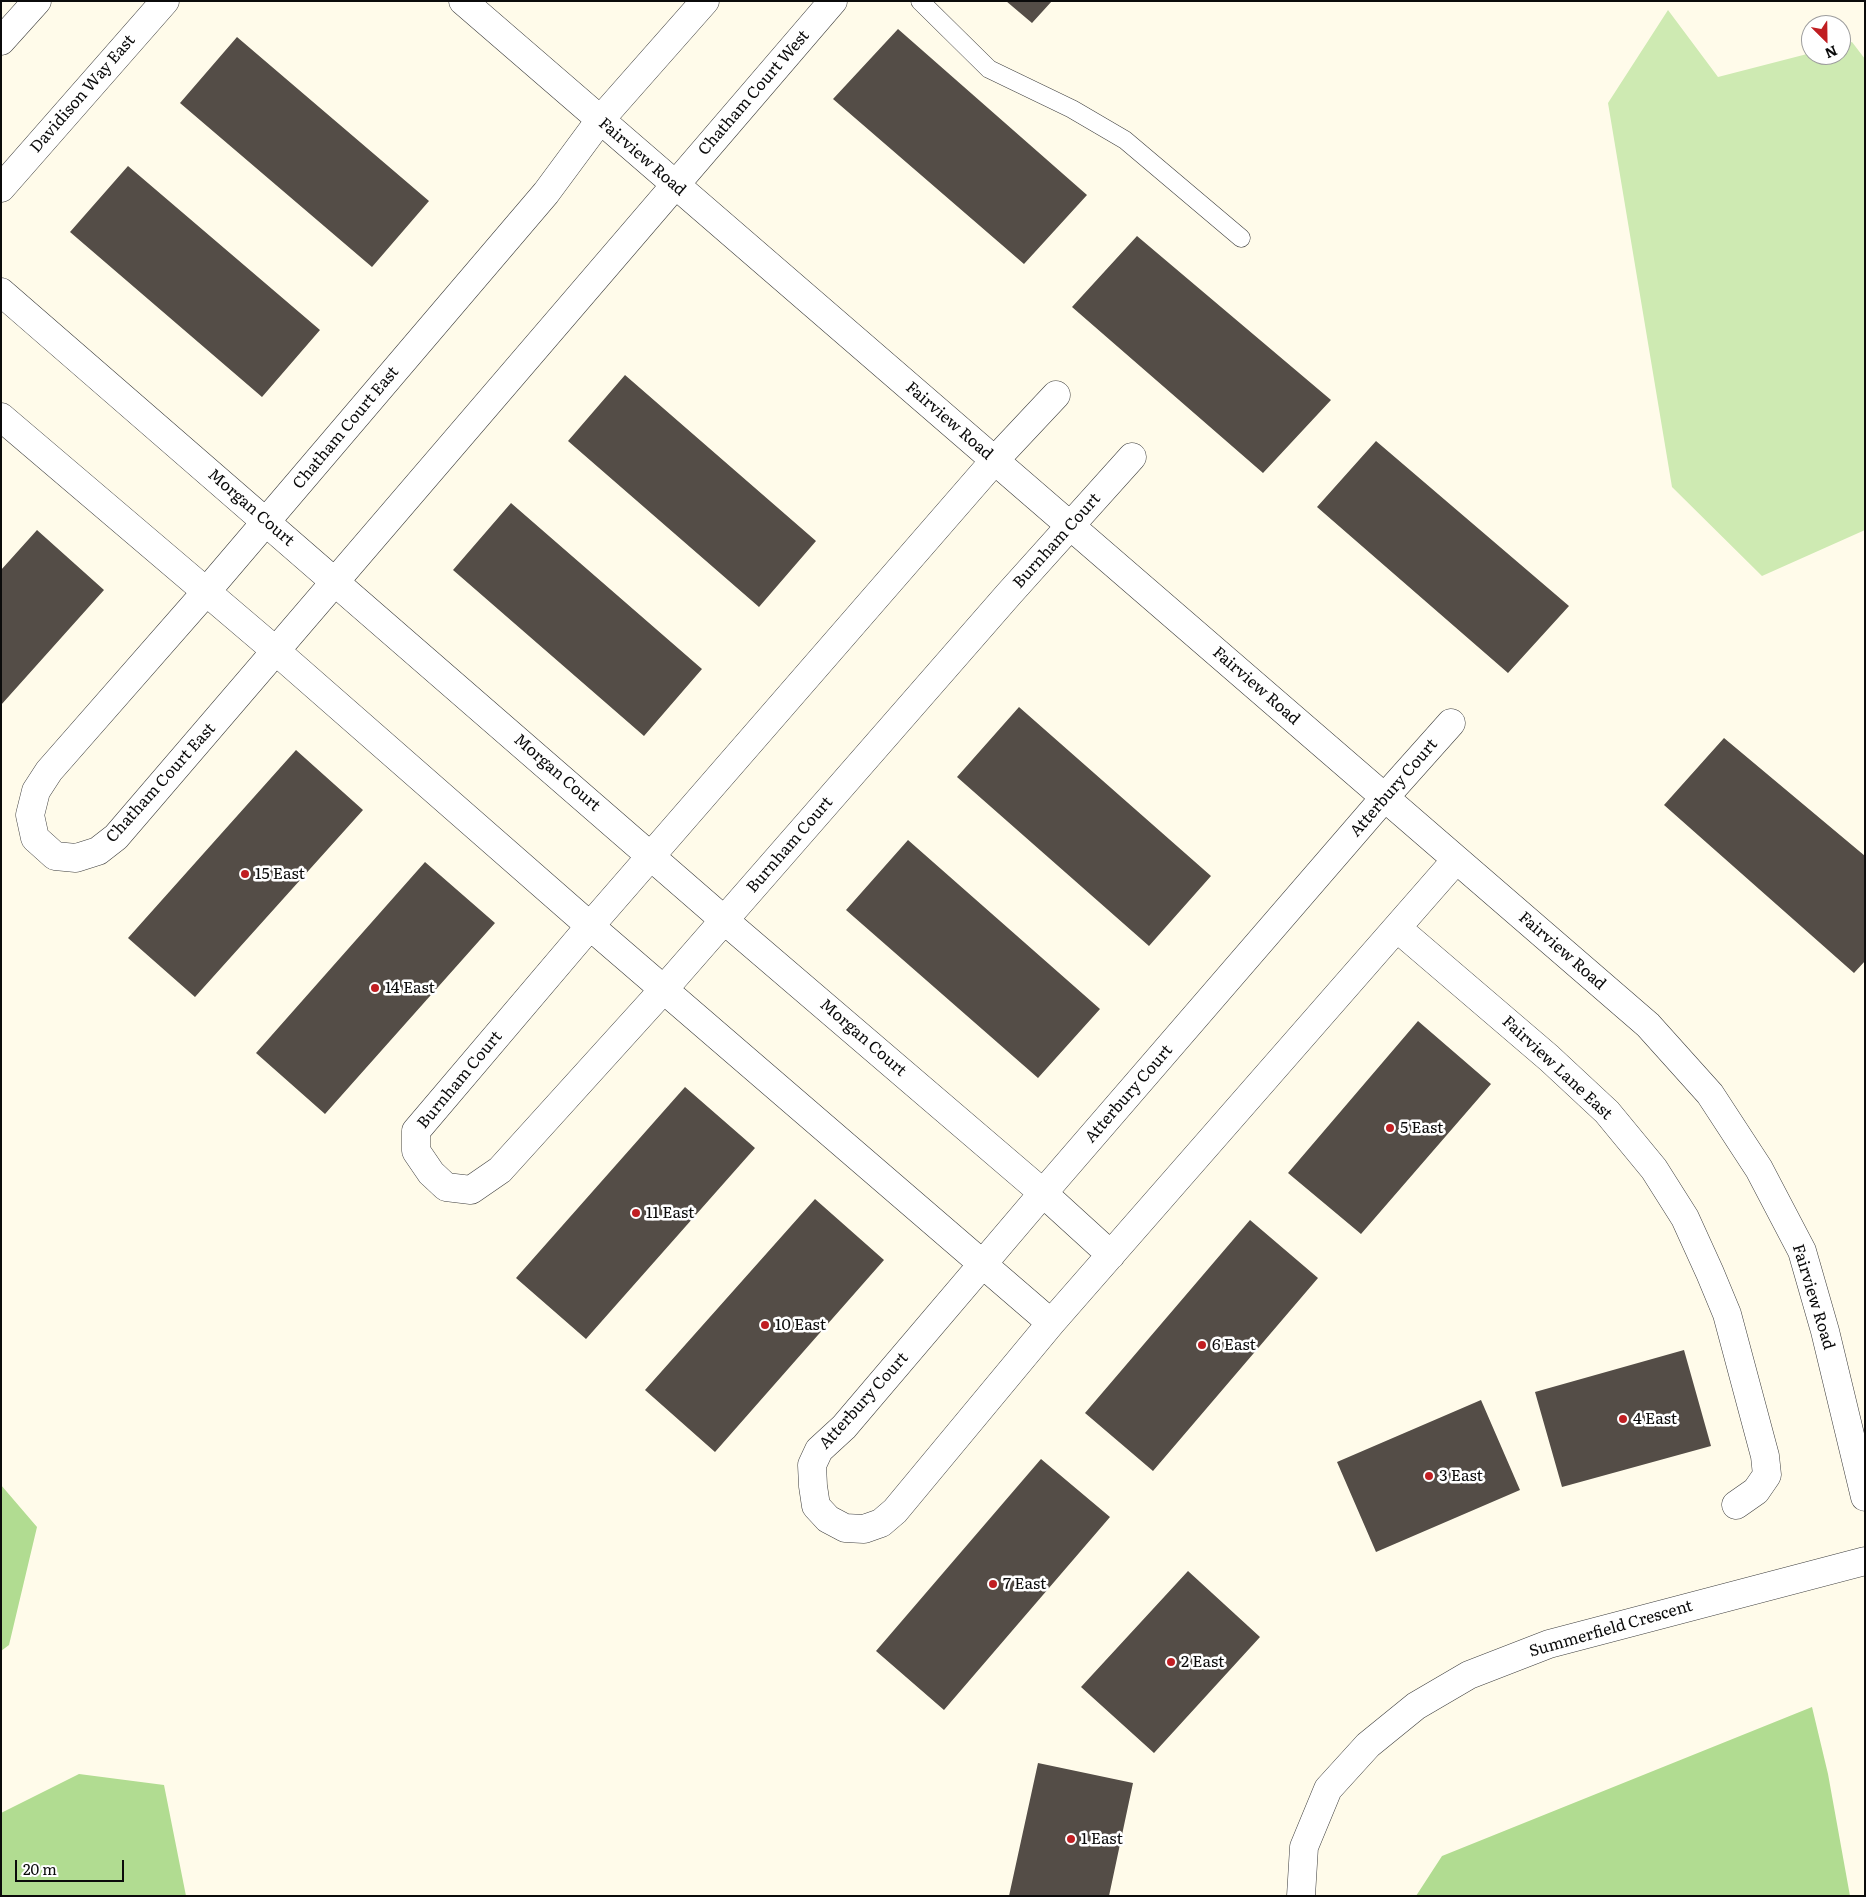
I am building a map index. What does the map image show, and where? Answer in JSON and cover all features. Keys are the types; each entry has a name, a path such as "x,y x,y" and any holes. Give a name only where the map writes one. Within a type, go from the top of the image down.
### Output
{"street":[{"path":"1,41 37,1"},
{"name":"Davidison Way East","path":"1,188 165,1"},
{"name":"Fairview Road","path":"463,1 1648,1025 1710,1094 1760,1169 1802,1251 1825,1331 1865,1497"},
{"path":"600,120 705,1"},
{"name":"Chatham Court West","path":"675,185 833,1"},
{"name":"Chatham Court East","path":"600,120 546,193 206,592 49,771 36,792 30,815 35,838 55,856 76,858 98,851 116,836 675,185"},
{"name":"Morgan Court","path":"1,292 652,855 724,920 1043,1192 1112,1254"},
{"name":"Burnham Court","path":"1056,395 995,460 590,926 416,1131 416,1151 431,1173 446,1187 471,1190 500,1170 664,989 1132,457"},
{"path":"1,417 276,651 590,926 1051,1323"},
{"name":"Atterbury Court","path":"1451,723 1043,1192 844,1427 819,1450 812,1465 813,1486 816,1506 828,1520 845,1528 864,1529 881,1523 895,1511 1051,1323 1456,860"},
{"name":"Fairview Lane East","path":"1397,928 1549,1058 1608,1112 1654,1169 1685,1218 1727,1314 1765,1456 1767,1475 1756,1491 1736,1505"},
{"name":"Summerfield Crescent","path":"1301,1896 1304,1847 1328,1789 1368,1745 1416,1706 1469,1674 1549,1644 1865,1561"}],"lane":[{"path":"920,1 989,69 1072,109 1125,140 1240,238"}],"green space":[{"path":"1668,10 1718,77 1801,56 1801,65 1851,65 1852,42 1865,59 1865,530 1762,576 1672,487 1608,103"},
{"path":"1,1485 37,1527 9,1645 1,1651"},
{"path":"1812,1707 1828,1774 1850,1896 1416,1896 1442,1856"},
{"path":"79,1774 164,1785 186,1896 1,1896 1,1813"}],"building":[{"path":"1006,1 1052,1 1032,23"},
{"path":"898,29 1087,195 1024,264 833,99"},
{"path":"237,37 429,201 372,267 180,103"},
{"path":"128,166 320,330 262,397 70,232"},
{"path":"1137,236 1331,400 1263,473 1072,307"},
{"path":"625,375 816,541 759,607 568,441"},
{"path":"1376,441 1569,606 1508,673 1317,507"},
{"path":"511,503 702,669 644,736 453,570"},
{"path":"37,530 104,590 1,705 1,570"},
{"path":"1019,707 1211,876 1149,946 957,777"},
{"path":"1724,738 1865,856 1865,961 1854,973 1664,805"},
{"name":"15 East","path":"296,750 363,810 195,997 128,938"},
{"path":"908,840 1100,1009 1038,1078 846,910"},
{"name":"14 East","path":"425,862 495,923 325,1114 256,1053"},
{"name":"5 East","path":"1418,1021 1491,1084 1361,1234 1288,1173"},
{"name":"11 East","path":"685,1087 755,1148 586,1339 516,1278"},
{"name":"10 East","path":"815,1199 884,1260 715,1452 645,1390"},
{"name":"6 East","path":"1250,1220 1318,1278 1153,1471 1085,1413"},
{"name":"4 East","path":"1684,1350 1711,1446 1562,1487 1535,1392"},
{"name":"3 East","path":"1481,1400 1520,1490 1376,1552 1337,1462"},
{"name":"7 East","path":"1041,1459 1110,1517 944,1710 876,1651"},
{"name":"2 East","path":"1188,1571 1260,1637 1154,1753 1081,1687"},
{"name":"1 East","path":"1038,1763 1133,1783 1109,1896 1009,1896"}],"place":[{"name":"15 East","path":"245,874"},
{"name":"14 East","path":"375,988"},
{"name":"5 East","path":"1390,1128"},
{"name":"11 East","path":"636,1213"},
{"name":"10 East","path":"765,1325"},
{"name":"6 East","path":"1202,1345"},
{"name":"4 East","path":"1623,1419"},
{"name":"3 East","path":"1429,1476"},
{"name":"7 East","path":"993,1584"},
{"name":"2 East","path":"1171,1662"},
{"name":"1 East","path":"1071,1839"}]}
